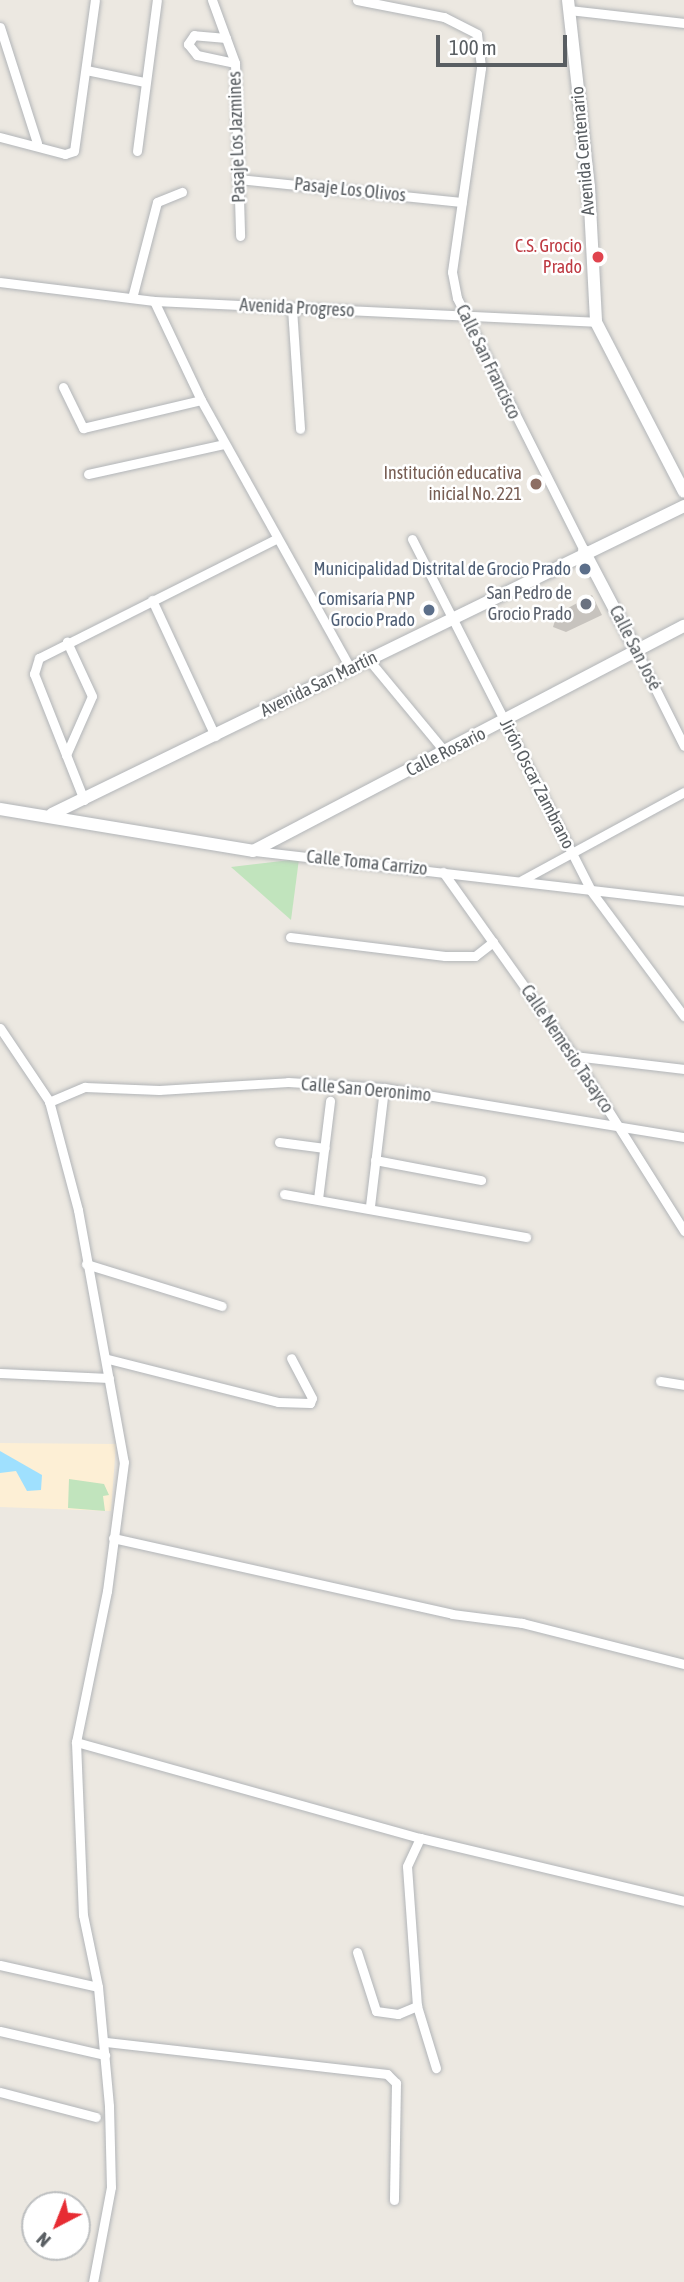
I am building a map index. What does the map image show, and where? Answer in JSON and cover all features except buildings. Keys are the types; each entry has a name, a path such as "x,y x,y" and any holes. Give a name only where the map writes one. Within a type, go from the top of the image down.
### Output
{"main road":[{"name":"Avenida Centenario","path":"568,5 589,187 596,322 684,492"},
{"name":"Avenida San Martín","path":"52,814 369,660 584,551 684,506"},
{"name":"Calle San José","path":"584,551 636,650"},
{"name":"Calle Rosario","path":"253,851 446,753 684,626"},
{"name":"Calle Toma Carrizo","path":"0,809 52,814 253,851"}],"street":[{"path":"0,137 37,143 65,154 75,147 76,109 86,70 94,0"},
{"path":"137,150 157,0"},
{"name":"Pasaje Los Jazmines","path":"212,0 235,62 240,236"},
{"name":"Calle San Francisco","path":"356,0 444,17 477,34 481,68 452,272 462,316 584,551"},
{"path":"568,5 684,23"},
{"path":"0,27 37,143"},
{"path":"226,38 194,35 188,44 197,55 235,62"},
{"path":"86,70 144,82"},
{"name":"Pasaje Los Olivos","path":"238,178 462,202"},
{"path":"132,298 157,202 182,192"},
{"name":"Avenida Progreso","path":"0,282 154,301 596,322"},
{"path":"154,301 201,400 350,668"},
{"path":"292,308 300,429"},
{"path":"63,387 83,428 201,400"},
{"path":"88,474 225,444"},
{"path":"84,800 34,674 39,658 276,539"},
{"name":"Jirón Oscar Zambrano","path":"412,539 591,891 684,1016"},
{"path":"152,600 215,736"},
{"path":"66,755 92,696 67,642"},
{"name":"Calle San José","path":"636,650 684,746"},
{"path":"369,660 446,753"},
{"path":"522,880 684,792"},
{"name":"Calle Toma Carrizo","path":"253,851 522,880 684,901"},
{"name":"Calle Nemesio Tasayco","path":"443,872 574,1056 684,1231"},
{"path":"290,937 445,956 475,956 493,942"},
{"path":"0,1028 49,1102 78,1210 86,1264 108,1359 124,1462 76,1742 83,1915 106,2042 111,2187 93,2282"},
{"path":"574,1056 684,1069"},
{"name":"Calle San Oeronimo","path":"49,1102 85,1087 159,1090 288,1082 384,1088 684,1137"},
{"path":"370,1206 384,1088"},
{"path":"318,1199 330,1101"},
{"path":"279,1142 325,1147"},
{"path":"375,1160 481,1180"},
{"path":"285,1194 370,1206 526,1237"},
{"path":"86,1264 222,1306"},
{"path":"108,1359 278,1402 307,1404 312,1398 291,1358"},
{"path":"0,1373 109,1378"},
{"path":"660,1381 684,1385"},
{"path":"113,1538 452,1614 522,1623 684,1664"},
{"path":"76,1742 420,1838 684,1901"},
{"path":"420,1838 407,1866 417,2006 436,2068"},
{"path":"357,1952 376,2011 398,2014 417,2006"},
{"path":"0,1965 98,1987"},
{"path":"0,2031 105,2055"},
{"path":"106,2042 387,2074 396,2083 394,2200"},
{"path":"0,2092 96,2117"}],"shaded area":[{"path":"0,1443 116,1444 111,1511 0,1507"}],"green space":[{"path":"299,859 291,920 231,867"},
{"path":"69,1479 104,1484 109,1495 103,1496 105,1511 68,1508"}],"water":[{"path":"0,1451 42,1475 41,1490 27,1491 16,1471 0,1473"}],"place":[{"name":"C.S. Grocio Prado","path":"598,257"},
{"name":"Institución educativa inicial No. 221","path":"536,484"},
{"name":"Municipalidad Distrital de Grocio Prado","path":"585,569"},
{"name":"San Pedro de Grocio Prado","path":"586,604"},
{"name":"Comisaría PNP Grocio Prado","path":"429,610"}]}
